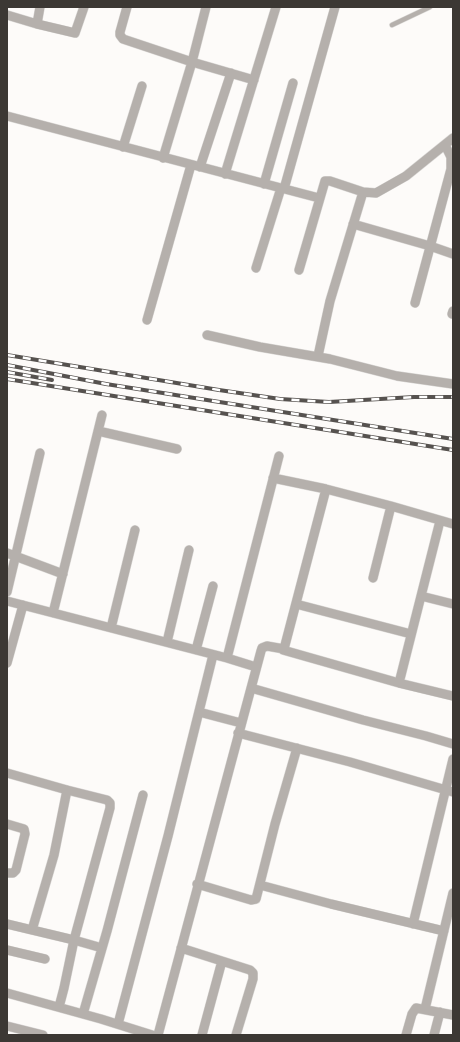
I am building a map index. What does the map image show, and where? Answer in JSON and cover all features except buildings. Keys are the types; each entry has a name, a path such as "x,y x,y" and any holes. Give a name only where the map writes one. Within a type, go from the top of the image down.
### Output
{"street":[{"path":"37,24 40,7"},
{"path":"7,16 75,33 84,7"},
{"path":"127,7 120,32 123,39 192,62 254,80"},
{"path":"163,158 192,62 206,7"},
{"path":"225,174 276,7"},
{"path":"256,268 283,189 335,7"},
{"path":"147,320 196,166 231,73"},
{"path":"264,184 293,82"},
{"path":"123,147 142,86"},
{"path":"7,116 319,198"},
{"path":"299,270 324,183 327,181 363,192 376,193 406,176 453,138"},
{"path":"415,303 452,164 451,157 445,145"},
{"path":"318,356 330,301 363,192"},
{"path":"353,224 453,254"},
{"path":"207,335 260,347 318,356 397,376 453,384"},
{"path":"53,613 102,415"},
{"path":"98,432 177,449"},
{"path":"7,592 11,554 40,453"},
{"path":"227,658 279,456"},
{"path":"273,478 326,489 453,524"},
{"path":"283,650 326,489"},
{"path":"373,578 391,506"},
{"path":"398,682 440,521"},
{"path":"111,628 135,530"},
{"path":"167,642 189,550"},
{"path":"11,554 63,574"},
{"path":"196,650 213,586"},
{"path":"421,596 453,604"},
{"path":"7,601 167,642 256,667"},
{"path":"296,604 411,634"},
{"path":"7,664 23,605"},
{"path":"158,1035 197,884 262,648 267,646 283,650 453,696"},
{"path":"118,1024 213,655"},
{"path":"251,688 453,744"},
{"path":"199,712 241,723"},
{"path":"238,733 449,791"},
{"path":"197,884 255,900 260,885 274,824 296,748"},
{"path":"413,924 449,791 453,759"},
{"path":"7,772 107,800 110,803 110,808 74,940 59,1007"},
{"path":"32,930 52,862 67,790"},
{"path":"83,1014 143,795"},
{"path":"7,824 24,829 25,834 16,870 13,873 7,873"},
{"path":"260,885 331,904 444,931"},
{"path":"425,1009 453,893"},
{"path":"7,924 102,948"},
{"path":"181,948 250,970 253,973 253,979 236,1035"},
{"path":"7,950 45,959"},
{"path":"202,1035 222,961"},
{"path":"7,993 118,1024 136,1032 152,1035"},
{"path":"406,1035 414,1010 419,1008 453,1015"},
{"path":"434,1035 440,1012"},
{"path":"7,1026 43,1035"}],"lane":[{"path":"392,24 430,7"}],"railway":[{"path":"7,355 280,399 329,402 414,397 453,397"},
{"path":"7,365 106,384 453,439"},
{"path":"7,372 52,380"},
{"path":"7,379 453,450"}]}
